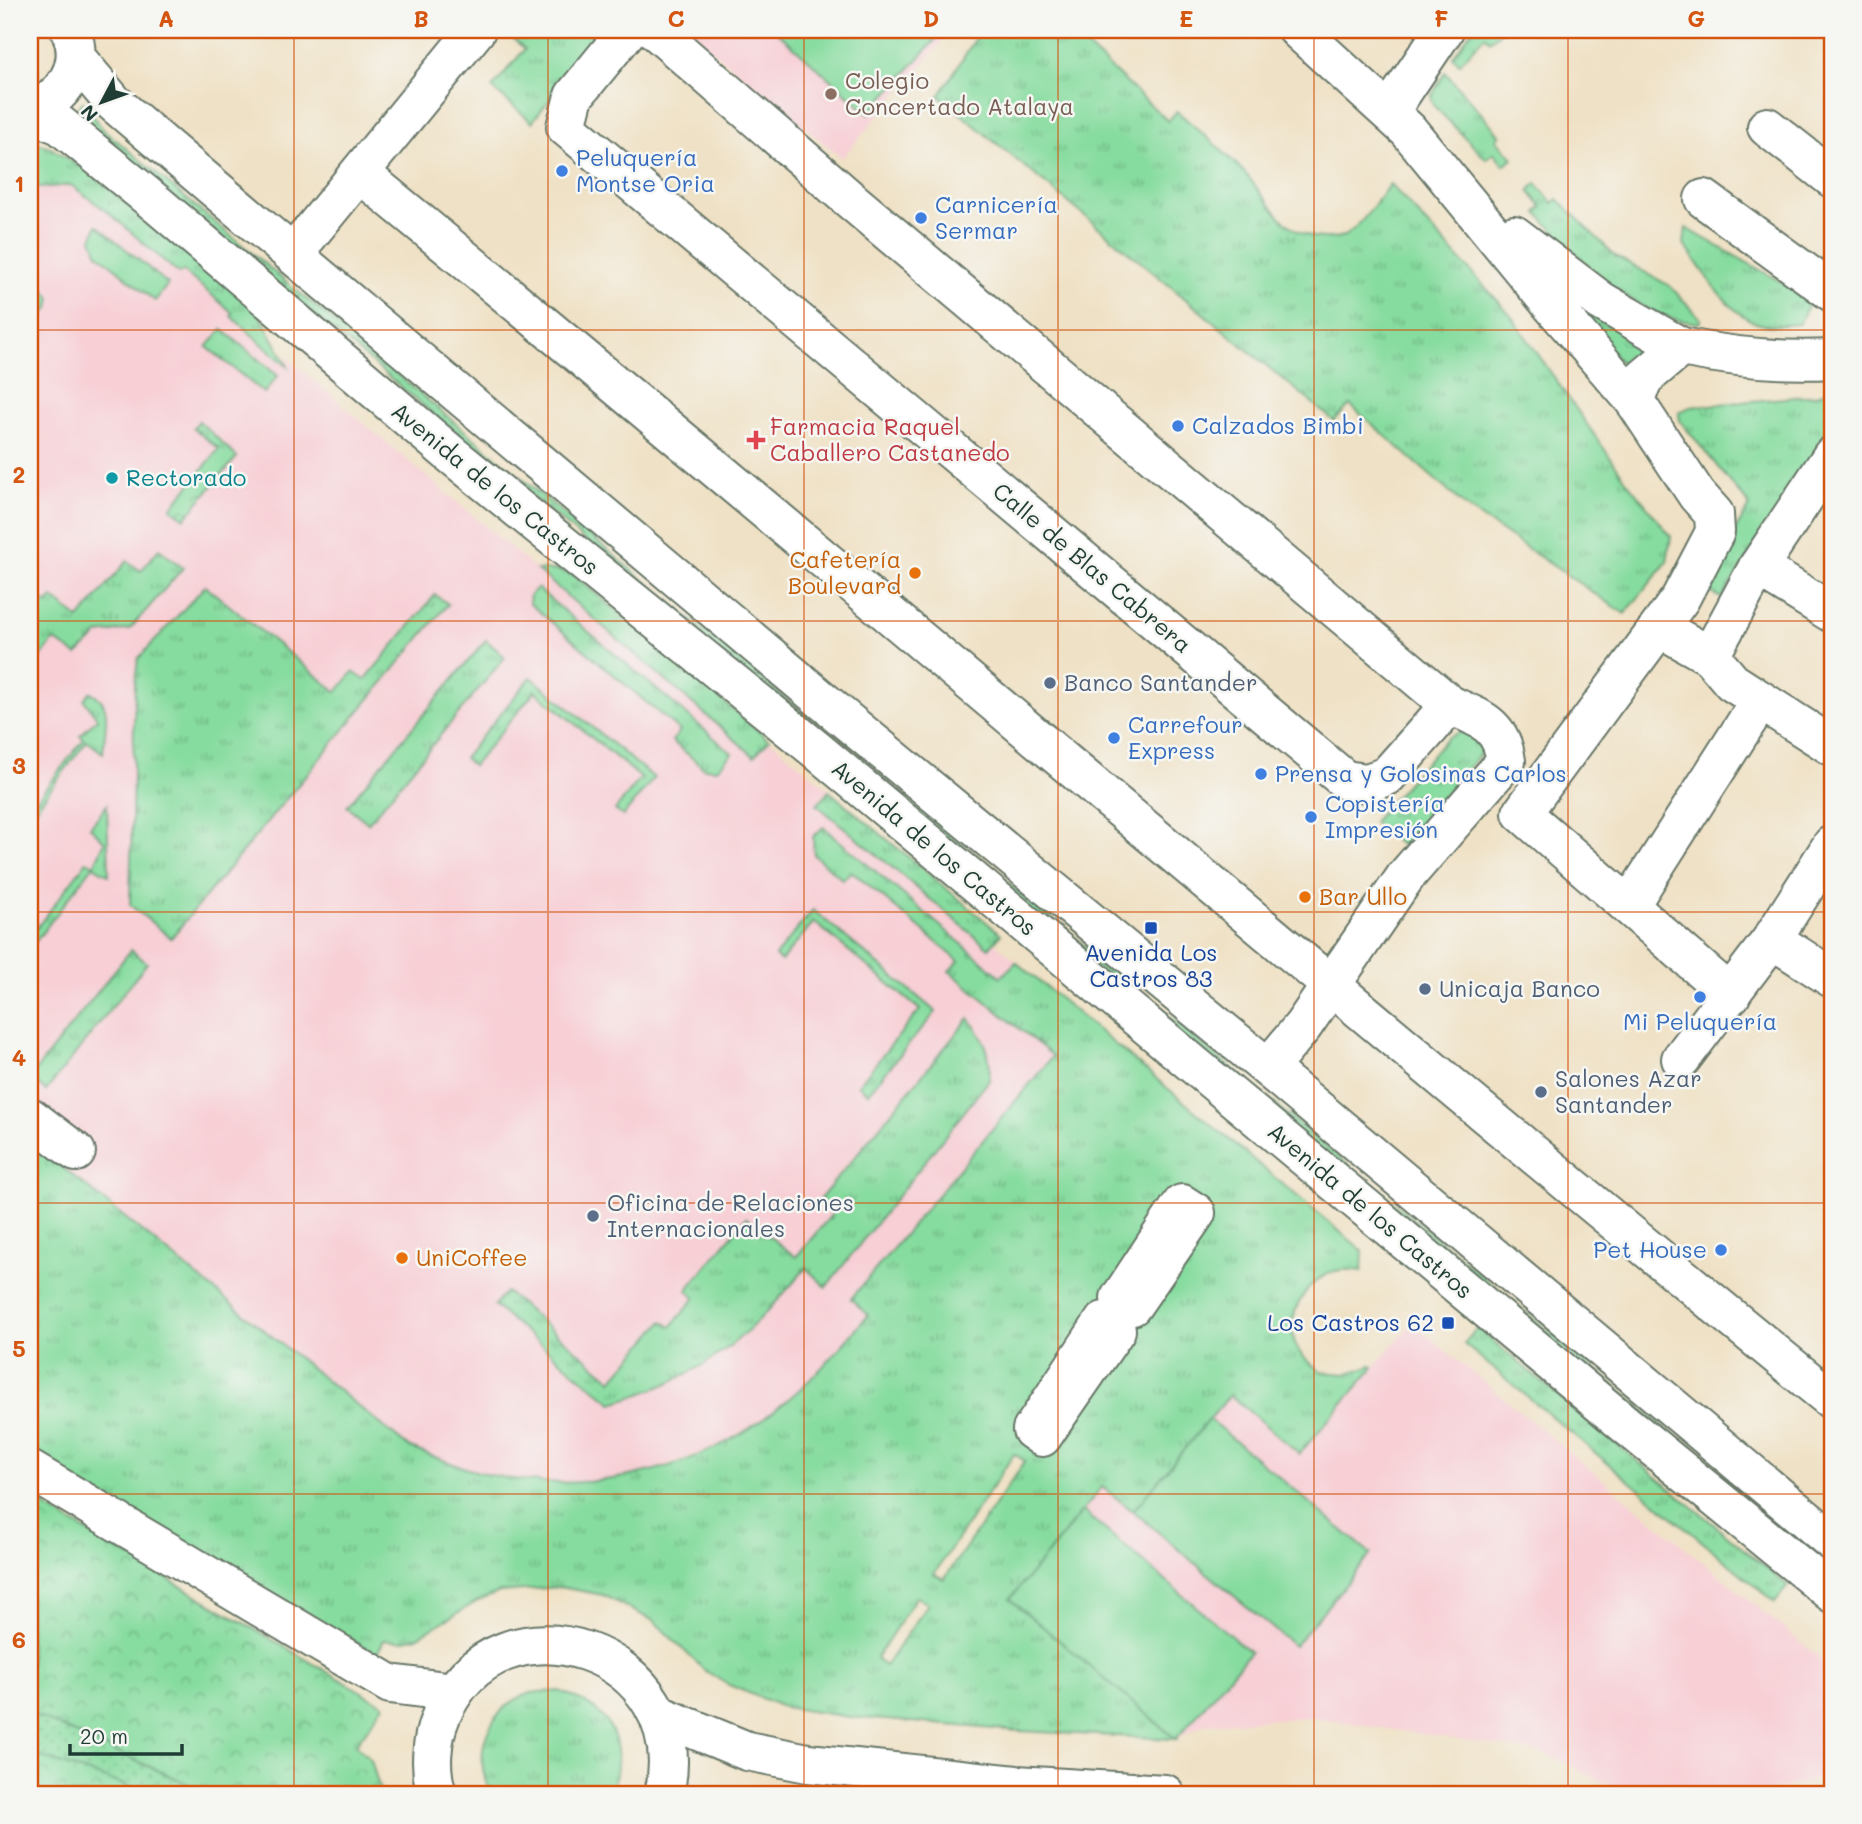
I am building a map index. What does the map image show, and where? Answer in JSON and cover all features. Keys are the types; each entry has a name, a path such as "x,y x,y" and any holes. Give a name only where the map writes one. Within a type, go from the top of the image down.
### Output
{"street":[{"path":"293,254 476,30"},
{"name":"Calle de Blas Cabrera","path":"628,30 574,96 566,127 1345,780 1367,783 1387,776 1450,705"},
{"path":"655,30 847,197 1450,705 1487,721 1504,744 1506,761 1406,876 1303,1026 1268,1068"},
{"path":"1298,30 1389,112 1457,186 1549,303 1634,400 1697,495 1714,514 1715,532 1680,599 1522,813 1731,995"},
{"path":"1389,112 1444,30"},
{"path":"30,112 60,94 71,77 73,38"},
{"name":"Avenida de los Castros","path":"73,38 114,103 841,716 1268,1068 1832,1541"},
{"name":"Avenida de los Castros","path":"30,112 60,125 70,133 453,456 814,748 1626,1425 1832,1593"},
{"path":"1767,127 1832,178"},
{"path":"360,174 956,668 1536,1159 1832,1399"},
{"path":"1457,186 1536,253 1601,301 1681,347 1729,356 1800,361 1832,359"},
{"path":"1704,199 1832,292"},
{"path":"1634,400 1644,378 1681,347"},
{"path":"1710,656 1758,567 1832,456"},
{"path":"1758,567 1832,613"},
{"path":"1660,628 1710,656 1732,682 1832,746"},
{"path":"1629,906 1760,701"},
{"path":"1681,1059 1772,939 1830,852"},
{"path":"1772,939 1832,978"},
{"path":"30,1117 76,1152"},
{"path":"30,1470 390,1684 454,1692"},
{"path":"437,1794 432,1766 433,1744 437,1726 454,1692 469,1675 507,1652 529,1646 574,1646 615,1664 633,1678 659,1715 668,1753 664,1794"},
{"path":"390,1684 433,1744"},
{"path":"659,1715 747,1751 808,1763 1016,1785 1164,1794"}],"shaded area":[{"name":"Colegio Concertado Atalaya","path":"687,30 952,30 842,158"},
{"path":"30,140 74,162 271,333 280,352 537,570 557,570 575,576 1001,934 994,942 1100,1034 824,1367 774,1412 722,1445 627,1479 547,1482 477,1472 410,1448 30,1141"},
{"path":"1412,1323 1832,1668 1832,1776 1760,1794 1619,1790 1544,1753 1311,1717 1205,1724 1176,1739 1010,1599 1103,1486 1132,1511 1230,1395 1299,1454"}],"green space":[{"path":"503,30 604,30 532,122 492,88 525,49"},
{"path":"775,30 944,30 869,114"},
{"path":"981,30 1069,30 1168,121 1177,111 1237,165 1287,223 1312,237 1344,236 1363,219 1390,184 1509,313 1628,483 1671,536 1667,562 1625,614 1470,510 1350,405 1334,421 939,96"},
{"path":"1472,30 1503,30 1490,41 1485,36 1459,64 1453,57"},
{"path":"1445,72 1500,135 1496,139 1513,158 1504,165 1494,153 1486,159 1434,106 1431,97"},
{"path":"83,102 103,129 810,719 806,725 99,135 71,117"},
{"path":"30,140 49,147 86,170 259,313 289,368 231,316 233,313 183,271 179,274 109,213 71,185 40,188 30,181"},
{"path":"1536,183 1553,203 1558,199 1615,256 1670,286 1701,319 1699,323 1674,319 1651,310 1629,298 1590,267 1537,213 1542,207 1529,191"},
{"path":"97,225 168,284 155,301 98,254 92,239"},
{"path":"1686,228 1811,299 1799,324 1759,324 1733,308 1714,288 1684,244"},
{"path":"30,260 35,278 51,298 49,308 30,331"},
{"path":"1535,265 1658,351 1628,371"},
{"path":"222,329 278,376 264,393 207,347"},
{"path":"1832,389 1832,431 1721,598 1700,587 1750,506 1680,421 1679,412 1690,407 1816,395"},
{"path":"199,421 237,457 185,518 171,508 219,449 193,428"},
{"path":"159,549 183,568 130,629 99,634 77,655 54,640 30,672 30,633 36,626 30,621 30,589 47,604 53,598 79,619 127,561 141,571"},
{"path":"537,570 557,570 575,576 769,740 754,756"},
{"path":"205,586 337,692 353,672 365,680 435,595 448,604 171,938 130,905 135,683 138,659"},
{"path":"537,588 732,753 717,769 704,768 672,741 680,731 529,603 530,595"},
{"path":"486,640 505,657 368,823 347,806"},
{"path":"531,677 654,778 623,816 615,810 641,778 535,691 473,766 464,758"},
{"path":"90,692 103,703 105,710 103,753 87,741 30,816 30,808 84,739 80,736 97,718 84,700"},
{"path":"1462,731 1473,734 1486,747 1402,846 1373,822 1447,738"},
{"path":"842,745 1816,1553 1809,1559 836,751"},
{"path":"829,791 1001,934 989,948 817,805"},
{"path":"107,805 109,875 93,866 30,949 30,937 87,861 94,865 105,842 90,827"},
{"path":"823,827 1001,977 1016,962 1363,1251 1362,1271 1338,1270 1320,1279 1303,1297 1293,1319 1295,1343 1303,1357 1321,1372 1346,1374 1372,1365 1374,1367 1299,1454 1230,1395 1133,1511 1102,1487 1011,1599 1176,1739 1019,1731 850,1717 783,1707 729,1685 704,1670 654,1621 603,1595 560,1587 500,1592 478,1601 417,1637 401,1641 384,1640 377,1654 30,1456 30,1141 410,1448 450,1463 513,1479 553,1482 632,1476 707,1451 742,1433 774,1411 824,1366 868,1315 851,1299 1053,1056 949,971 959,961 851,871 843,880 814,855 813,837","holes":["1014,1454 1025,1461 944,1579 934,1574","916,1597 928,1604 885,1666 876,1659"]},
{"path":"813,910 936,1012 868,1093 858,1085 920,1010 814,922 781,961 775,956"},
{"path":"131,950 147,963 46,1091 30,1078 30,1065 36,1070"},
{"path":"969,1018 986,1047 989,1080 826,1287 806,1268 742,1336 699,1368 674,1381 612,1403 494,1306 506,1292 612,1380 663,1321 671,1327 695,1298 687,1290 746,1218 796,1257 834,1212 820,1199"},
{"path":"1477,1328 1788,1586 1775,1602 1464,1344"},
{"path":"1209,1419 1371,1554 1294,1646 1133,1511"},
{"path":"30,1498 384,1705 356,1745 371,1760 381,1794 30,1794"},
{"path":"1083,1511 1250,1652 1176,1739 1010,1599"},
{"path":"559,1691 592,1707 611,1729 618,1758 611,1794 491,1794 485,1779 483,1749 494,1721 503,1709 531,1693"},
{"path":"30,1713 197,1788 197,1794 151,1794 30,1753"}],"place":[{"name":"Colegio Concertado Atalaya","path":"831,94"},
{"name":"Peluquería Montse Oria","path":"562,171"},
{"name":"Carnicería Sermar","path":"921,218"},
{"name":"Calzados Bimbi","path":"1178,426"},
{"name":"Farmacia Raquel Caballero Castanedo","path":"756,440"},
{"name":"Rectorado","path":"112,478"},
{"name":"Cafetería Boulevard","path":"915,573"},
{"name":"Banco Santander","path":"1050,683"},
{"name":"Carrefour Express","path":"1114,738"},
{"name":"Prensa y Golosinas Carlos","path":"1261,774"},
{"name":"Copistería Impresión","path":"1311,817"},
{"name":"Bar Ullo","path":"1305,897"},
{"name":"Avenida Los Castros 83","path":"1151,928"},
{"name":"Unicaja Banco","path":"1425,989"},
{"name":"Mi Peluquería","path":"1700,997"},
{"name":"Salones Azar Santander","path":"1541,1092"},
{"name":"Oficina de Relaciones Internacionales","path":"593,1216"},
{"name":"Pet House","path":"1721,1250"},
{"name":"UniCoffee","path":"402,1258"},
{"name":"Los Castros 62","path":"1448,1323"}]}
